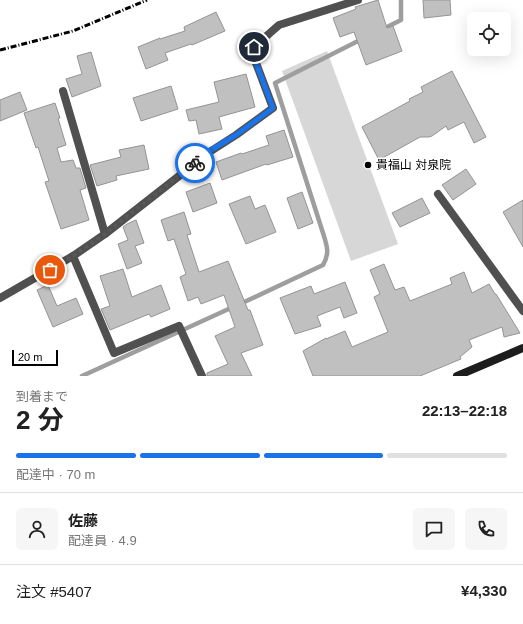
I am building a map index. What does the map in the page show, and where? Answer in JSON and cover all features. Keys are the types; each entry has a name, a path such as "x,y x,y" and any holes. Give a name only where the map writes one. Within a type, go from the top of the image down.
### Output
{"main road":[{"path":"457,376 523,348"}],"street":[{"path":"0,298 73,256 105,234 211,150 236,135 273,108 256,63 254,47 279,26 358,0"},
{"path":"63,91 105,234"},
{"path":"438,194 523,311"},
{"path":"73,256 114,353 179,326 202,376"}],"shaded area":[{"path":"327,51 398,244 351,261 282,71"}],"building":[{"path":"378,0 387,28 393,26 402,51 366,65 354,32 340,37 333,18 356,9 355,7"},
{"path":"423,0 450,0 451,15 424,18"},
{"path":"216,12 225,31 192,45 191,44 165,53 168,60 146,69 138,47 160,38 185,31 184,27"},
{"path":"91,52 101,86 72,97 66,79 82,74 77,56"},
{"path":"452,71 486,137 474,143 464,122 448,130 446,126 432,136 420,137 379,160 362,127 410,101 409,99 423,92 421,87"},
{"path":"246,74 255,107 219,117 222,129 199,134 196,120 189,121 186,110 219,102 214,82"},
{"path":"171,86 178,109 141,121 133,98"},
{"path":"20,92 27,110 0,121 0,100"},
{"path":"55,103 66,145 57,148 61,162 73,160 76,168 80,168 86,188 80,190 89,220 61,229 45,182 49,181 38,147 36,148 24,113"},
{"path":"284,130 293,157 267,165 266,164 222,180 216,162 269,145 266,136"},
{"path":"144,145 149,169 116,176 117,180 97,186 90,165 121,157 119,150"},
{"path":"466,169 476,184 453,200 442,185"},
{"path":"210,183 217,203 193,212 186,192"},
{"path":"302,192 313,223 298,229 287,198"},
{"path":"250,196 255,209 265,205 276,232 246,244 229,204"},
{"path":"422,198 430,213 400,227 392,213"},
{"path":"523,200 523,247 503,212"},
{"path":"184,212 191,234 187,235 199,272 228,261 248,310 250,310 263,345 241,353 252,376 207,376 207,373 228,364 215,336 235,327 224,295 201,304 198,297 188,301 180,277 186,274 174,239 168,241 161,220"},
{"path":"136,220 144,243 135,246 142,263 127,269 118,244 128,240 123,227"},
{"path":"384,264 395,290 404,287 410,301 452,284 450,278 464,272 472,293 489,284 520,333 504,337 502,327 469,340 472,347 460,357 461,359 420,376 313,376 303,351 326,338 345,331 352,347 388,332 374,297 380,294 370,270"},
{"path":"123,269 132,297 161,285 170,309 151,317 149,314 110,330 101,309 110,306 100,276"},
{"path":"345,282 357,313 344,318 340,307 317,316 321,326 295,334 280,298 311,286 314,294"},
{"path":"48,285 57,306 76,298 83,314 53,327 37,290"}],"waterway":[{"path":"381,30 401,20 401,0"},
{"path":"240,304 323,265 327,257 327,246 275,83 362,39"},
{"path":"82,376 233,307"}],"railway":[{"path":"0,50 73,31 147,0"}],"way so far":[{"path":"50,270 105,234 195,163"}],"place":[{"name":"貴福山 対泉院","path":"368,165"}],"route":[{"path":"195,163 211,150 236,135 273,108 256,63 254,47"}]}
